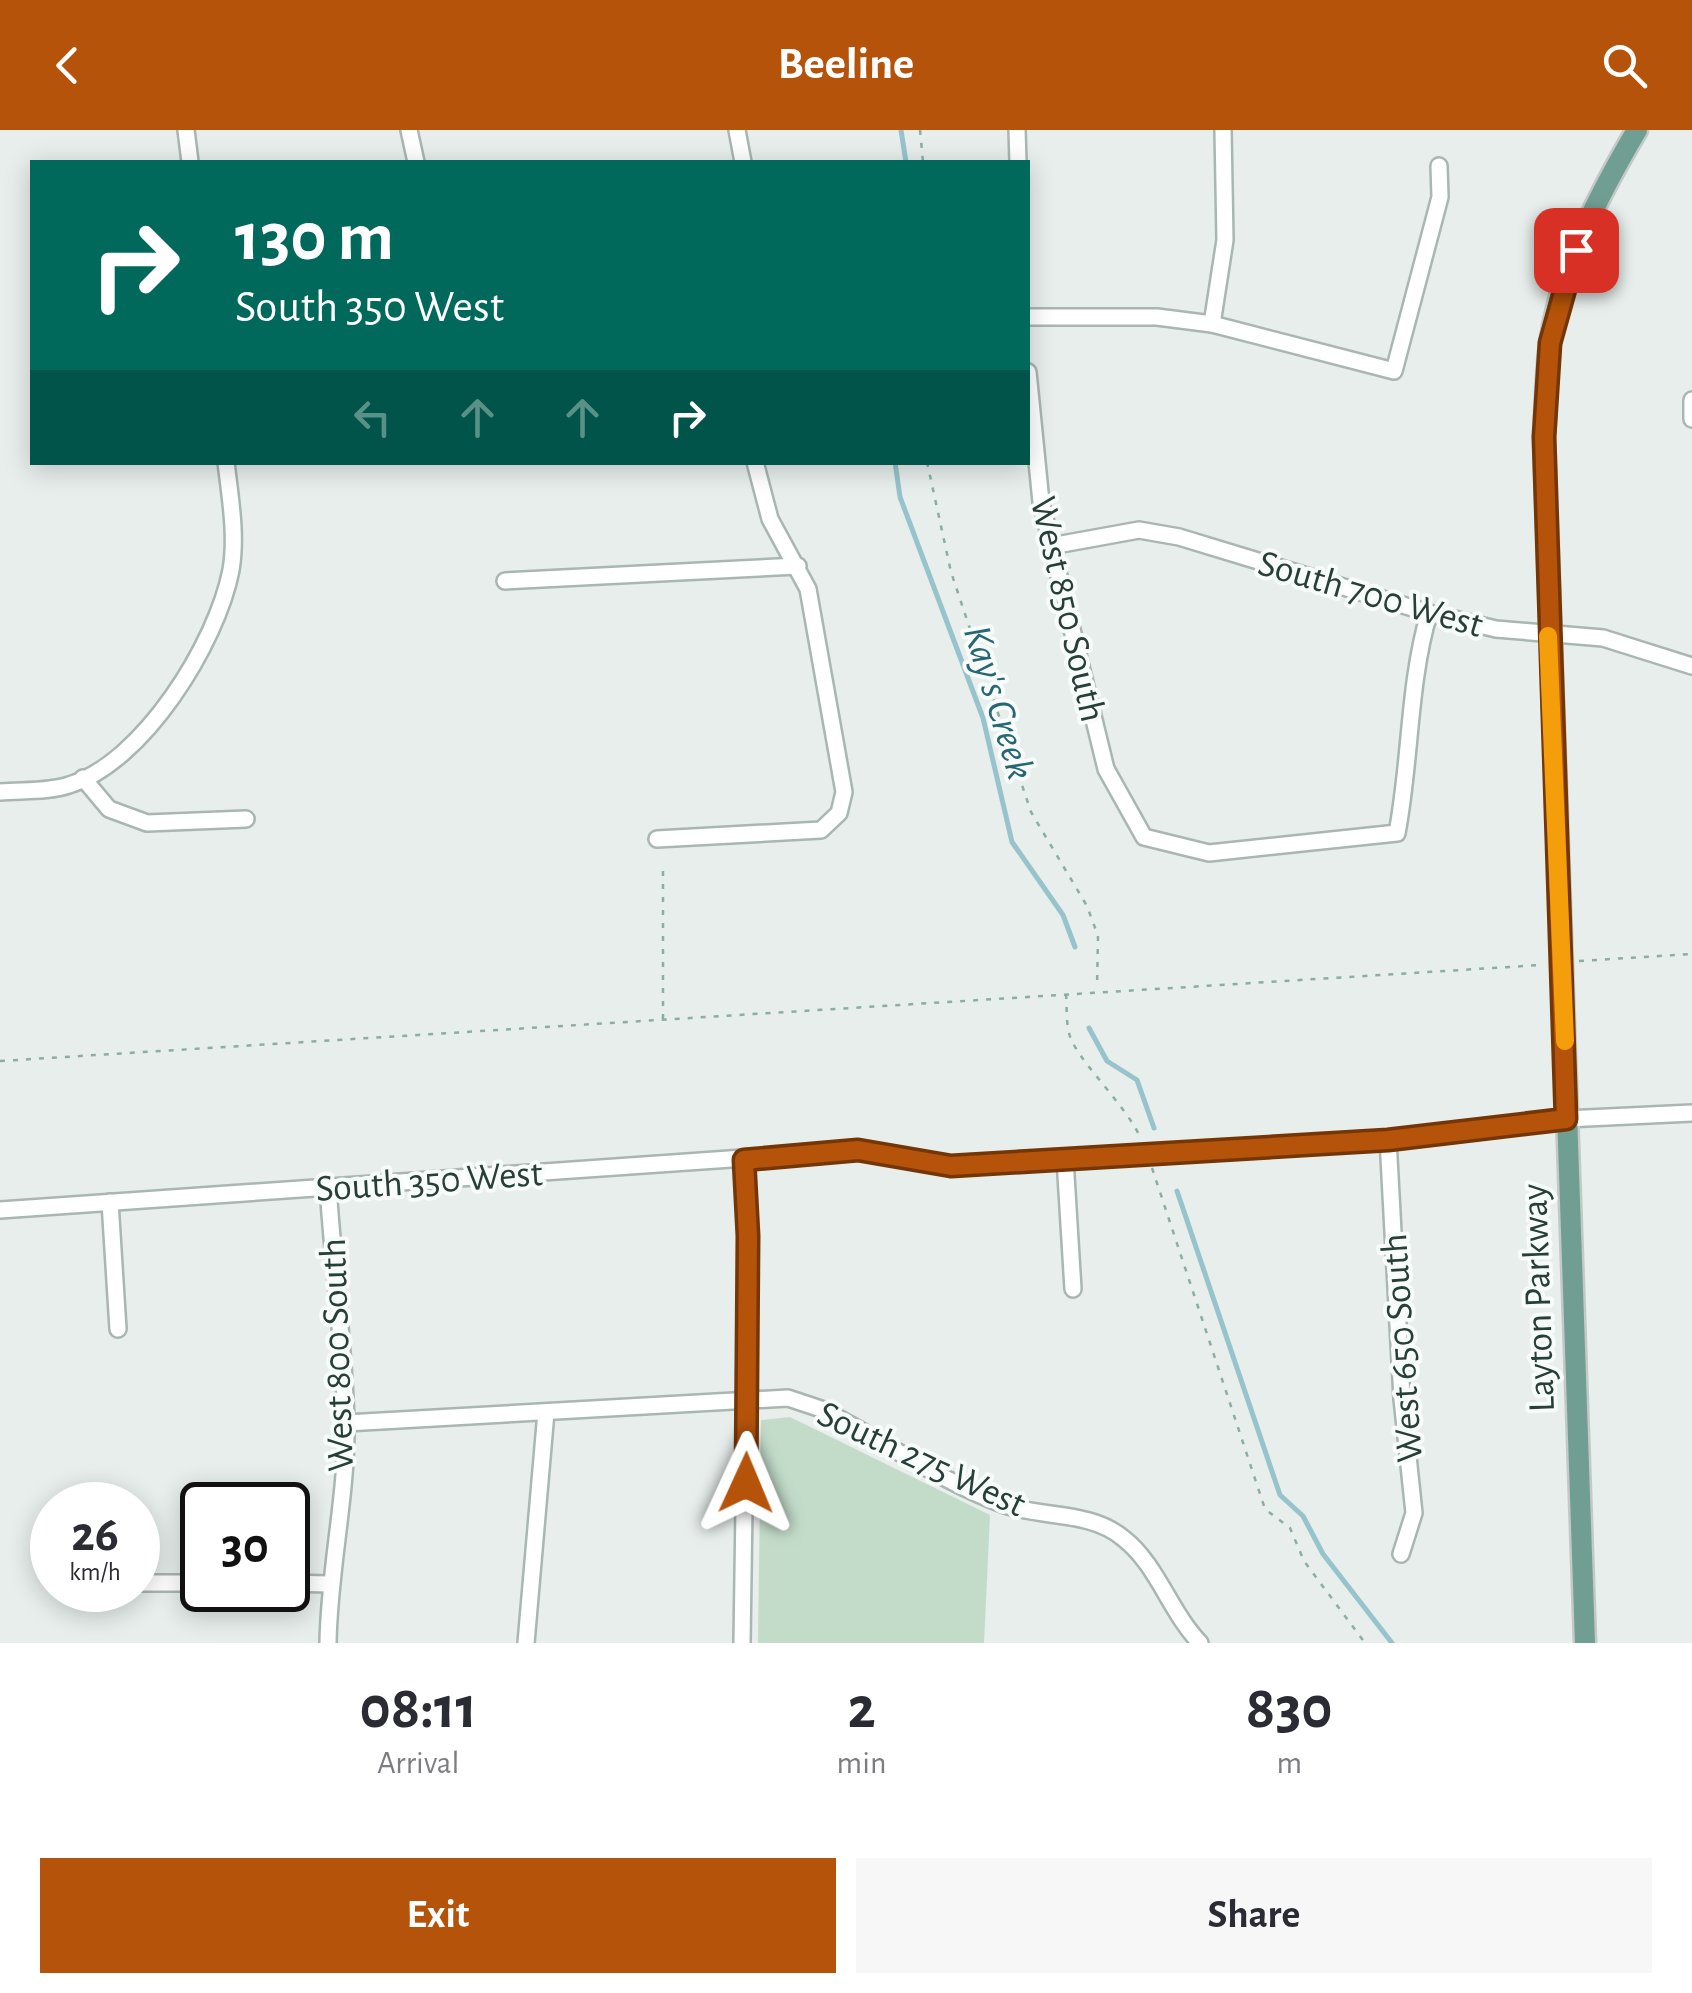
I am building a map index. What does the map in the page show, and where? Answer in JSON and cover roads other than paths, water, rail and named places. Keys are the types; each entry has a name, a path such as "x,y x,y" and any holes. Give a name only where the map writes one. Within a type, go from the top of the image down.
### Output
{"main road":[{"name":"Layton Parkway","path":"1585,1643 1544,437 1550,343 1586,223 1637,130"}],"street":[{"path":"186,130 190,160"},
{"path":"409,130 416,160"},
{"path":"737,130 743,160"},
{"path":"1016,130 1018,160"},
{"path":"1212,324 1225,240 1223,130"},
{"path":"1030,317 1157,317 1212,324 1394,370 1440,197 1439,166"},
{"name":"West 850 South","path":"1030,392 1041,502 1106,768 1144,836 1209,853 1397,834 1410,766 1412,680 1429,613"},
{"path":"1692,400 1692,419"},
{"path":"0,792 69,786 120,758 164,708 216,617 231,569 232,520 226,465"},
{"path":"657,838 821,830 839,812 844,792 808,589 770,519 756,465"},
{"name":"South 700 West","path":"1051,546 1139,530 1178,537 1496,630 1603,638 1692,666"},
{"path":"505,581 798,566"},
{"path":"83,778 109,809 148,823 246,819"},
{"name":"South 350 West","path":"0,1210 858,1150 951,1166 1388,1140 1566,1119 1692,1113"},
{"name":"West 650 South","path":"1388,1140 1402,1399 1414,1514 1409,1540 1401,1554"},
{"path":"1064,1159 1073,1289"},
{"path":"742,1643 747,1398 744,1160"},
{"name":"West 800 South","path":"328,1186 346,1423 341,1505 329,1584 328,1643"},
{"path":"110,1202 118,1329"},
{"name":"South 275 West","path":"346,1423 788,1398 820,1408 1002,1504 1104,1526 1124,1538 1146,1564 1168,1603 1200,1643"},
{"path":"526,1643 546,1412"},
{"path":"310,1584 329,1584"}],"waterway":[{"name":"Kay's Creek","path":"901,130 906,160"},
{"name":"Kay's Creek","path":"895,465 900,497 983,718 1012,842 1063,915 1075,947"},
{"name":"Kay's Creek","path":"1089,1028 1107,1061 1137,1080 1154,1128"},
{"name":"Kay's Creek","path":"1177,1191 1280,1495 1303,1516 1323,1554 1392,1643"}]}
